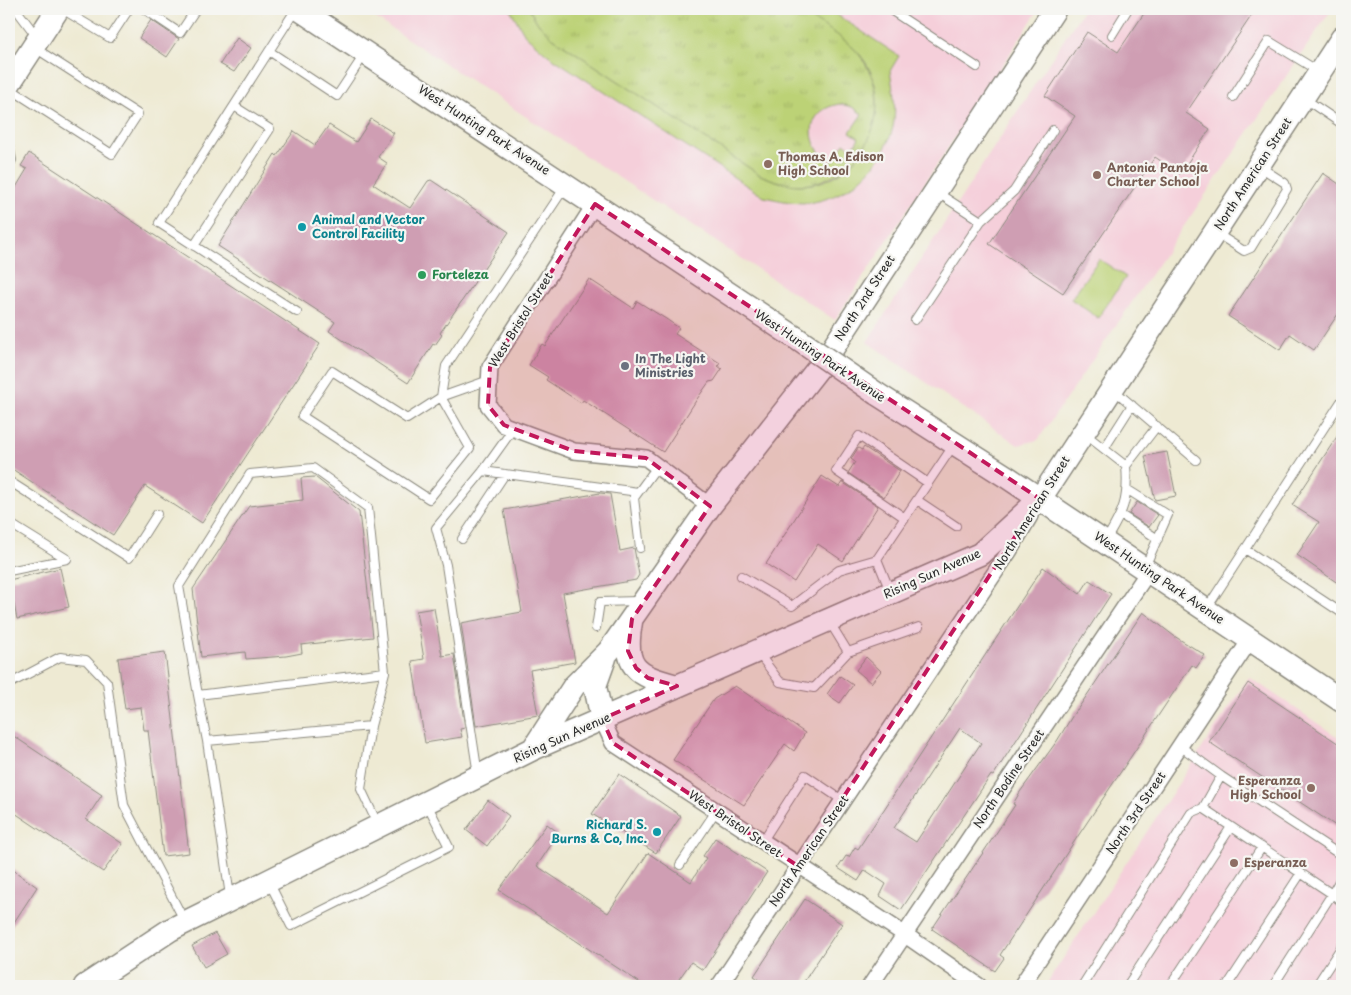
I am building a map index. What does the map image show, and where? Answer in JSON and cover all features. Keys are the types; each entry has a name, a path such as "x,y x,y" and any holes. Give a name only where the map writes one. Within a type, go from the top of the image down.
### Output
{"street":[{"path":"9,84 60,9"},
{"name":"West Hunting Park Avenue","path":"298,9 366,52 796,338 876,394 1040,499 1342,701"},
{"name":"North 2nd Street","path":"602,719 595,686 598,674 609,651 710,506 826,357 1055,9"},
{"name":"North American Street","path":"719,986 1010,550 1040,499 1342,38"},
{"name":"West Bristol Street","path":"595,204 490,367 488,405 504,425 574,451 646,458 656,468 710,506"},
{"name":"Rising Sun Avenue","path":"85,986 184,922 533,749 756,650 980,554 1040,499"},
{"name":"North Bodine Street","path":"870,986 1146,570"},
{"path":"638,610 628,651 636,668 648,678 677,686"},
{"name":"North 3rd Street","path":"1021,986 1250,640"},
{"name":"North 2nd Street","path":"533,749 574,686 609,651"},
{"name":"West Bristol Street","path":"602,719 613,743 904,934 979,986"}],"lane":[{"path":"9,88 112,154 138,114 36,42 16,9"},
{"path":"60,9 110,38 129,9"},
{"path":"144,9 180,33 196,9"},
{"path":"297,312 158,223 298,9"},
{"path":"889,9 976,66"},
{"path":"1112,35 1128,9"},
{"path":"1233,98 1269,41 1320,72"},
{"path":"269,51 337,96 366,52"},
{"path":"1303,98 1342,124"},
{"path":"194,246 270,129 234,106"},
{"path":"915,320 981,221 1014,191 1053,130"},
{"path":"9,146 12,160 9,165"},
{"path":"1215,232 1244,251 1251,248 1287,189 1285,182 1258,166"},
{"path":"489,380 442,397 407,419 332,372 302,416 429,499 470,448 442,397 446,366 566,185"},
{"path":"935,192 981,221"},
{"path":"1112,389 1196,460"},
{"path":"1206,610 1342,400"},
{"path":"1104,450 1132,405"},
{"path":"1105,543 1121,515 1128,490 1126,466 1157,426"},
{"path":"478,777 446,565 436,528 513,429"},
{"path":"1084,433 1126,466"},
{"path":"905,518 836,471 840,464 859,436 928,483"},
{"path":"741,576 792,606 839,570 877,559 954,444"},
{"path":"230,899 207,741 179,586 250,474 313,468 368,508 385,672 371,726 361,789 378,826"},
{"path":"640,548 634,498 656,468"},
{"path":"482,471 638,492"},
{"path":"462,539 505,474"},
{"path":"9,481 129,558 157,514"},
{"path":"1128,490 1168,515 1146,570"},
{"path":"917,500 956,526"},
{"path":"1121,515 1158,538"},
{"path":"9,522 67,559 9,571"},
{"path":"1245,549 1342,612"},
{"path":"877,559 891,593"},
{"path":"596,628 600,602 638,610"},
{"path":"828,620 848,652"},
{"path":"756,650 780,682 814,688 848,652 919,627"},
{"path":"9,684 60,657 86,660 107,682 124,805 184,922"},
{"path":"198,695 385,672"},
{"path":"207,741 371,726"},
{"path":"1180,746 1221,776 1342,856"},
{"path":"762,842 805,774 842,800"},
{"path":"1082,986 1191,814 1203,808 1221,776"},
{"path":"268,881 291,926 448,847 426,802"},
{"path":"1203,808 1342,902"},
{"path":"680,864 716,811"},
{"path":"1126,986 1231,827"},
{"path":"1170,986 1262,847"},
{"path":"1227,986 1301,873"},
{"path":"1272,986 1342,876"},
{"path":"1316,986 1342,946"}],"highlighted area":[{"path":"595,204 1040,499 798,866 613,743 602,719 677,686 648,678 636,668 628,651 632,619 710,506 646,458 574,451 504,425 488,405 490,367"}],"shaded area":[{"name":"Thomas A. Edison High School","path":"362,9 1039,9 835,320"},
{"name":"Antonia Pantoja Charter School","path":"1084,9 1332,9 1038,440 1018,445 867,342"},
{"name":"Esperanza","path":"1249,677 1342,740 1342,986 1045,986"}],"green space":[{"path":"779,7 798,10 832,30 861,57 870,73 875,90 877,107 875,124 860,154 832,176 804,185 779,182 760,175 553,38 537,22 529,9 741,9","holes":["840,104 852,107 862,114 850,132 859,138 852,149 844,143 831,163 822,156 816,147 812,129 815,120 828,107"]},
{"path":"510,9 529,9 537,22 553,38 760,175 784,183 800,185 822,181 842,172 857,157 869,139 875,118 877,97 872,76 861,56 839,36 796,9 828,9 899,56 890,71 895,113 889,141 874,166 841,193 808,203 789,202 764,197 548,55 525,35"},
{"path":"1099,259 1126,277 1098,318 1071,299"}],"building":[{"name":"Antonia Pantoja Charter School","path":"1147,9 1256,9 1186,113 1210,129 1180,174 1155,157 1063,293 989,244 1075,116 1045,96 1087,32 1118,52"},
{"path":"151,20 179,39 167,57 139,38"},
{"path":"237,38 251,48 234,72 220,64"},
{"path":"371,119 394,133 378,157 387,163 373,184 410,208 428,181 431,180 509,232 440,333 442,335 435,345 433,344 408,383 329,331 335,322 218,246 275,154 277,156 294,131 315,145 329,125 356,142"},
{"path":"29,153 320,344 202,523 145,486 113,535 9,467 9,199 27,169 21,166"},
{"path":"1323,173 1342,186 1342,308 1314,350 1290,334 1280,350 1228,316"},
{"name":"In The Light Ministries","path":"589,279 633,308 637,301 666,319 679,328 675,334 720,363 718,366 722,369 714,381 709,382 663,452 583,400 581,403 546,380 548,377 529,365 542,344 545,346"},
{"path":"1342,429 1342,586 1297,555 1319,522 1292,505"},
{"path":"864,447 900,471 884,497 848,473 855,462 851,459 858,448 862,450"},
{"path":"1167,452 1176,496 1155,500 1145,456"},
{"path":"822,476 839,487 842,482 878,506 843,561 818,544 794,582 766,564"},
{"path":"315,477 359,512 373,637 301,645 302,653 286,656 246,659 245,652 201,657 193,589 249,506 303,500 301,478"},
{"path":"600,493 610,494 620,551 634,548 639,575 636,580 563,593 575,662 530,670 538,715 476,726 461,623 522,612 504,510"},
{"path":"1137,502 1158,515 1149,527 1129,514"},
{"path":"1043,567 1080,594 1089,580 1111,594 993,776 991,775 901,910 880,896 886,884 865,870 858,881 838,868 846,856 849,857 855,847 858,849","holes":["960,728 981,743 916,842 894,828"]},
{"path":"60,568 69,607 17,619 9,580"},
{"path":"434,608 442,656 454,654 465,728 460,729 462,737 425,743 412,661 424,659 416,611"},
{"path":"1143,612 1174,636 1205,655 1196,668 1192,665 1072,845 1000,955 1004,958 995,971 932,929 1015,805 1013,804 1020,792 1057,741"},
{"path":"165,652 189,853 163,856 148,730 144,730 141,707 125,709 118,658"},
{"path":"866,657 881,671 871,683 856,670"},
{"path":"840,676 853,685 840,703 827,694"},
{"name":"Esperanza High School","path":"1248,683 1342,746 1342,830 1209,742"},
{"path":"735,686 805,733 794,751 785,744 744,805 673,760 714,699"},
{"path":"9,733 102,795 86,819 123,844 103,872 9,809"},
{"path":"619,774 681,816 656,853 592,814"},
{"path":"488,800 509,816 487,846 466,830"},
{"path":"547,824 559,833 537,866 608,913 648,853 691,882 706,858 703,856 715,838 767,872 703,970 691,962 674,986 645,986 499,890"},
{"path":"9,867 37,887 9,930"},
{"path":"805,899 842,924 801,986 769,986 754,976"},
{"path":"215,933 227,954 204,967 192,946"}],"place":[{"name":"Thomas A. Edison High School","path":"768,164"},
{"name":"Antonia Pantoja Charter School","path":"1097,175"},
{"name":"Animal and Vector Control Facility","path":"302,227"},
{"name":"Forteleza","path":"422,275"},
{"name":"In The Light Ministries","path":"625,366"},
{"name":"Esperanza High School","path":"1311,788"},
{"name":"Richard S. Burns & Co, Inc.","path":"657,832"},
{"name":"Esperanza","path":"1234,863"}]}
